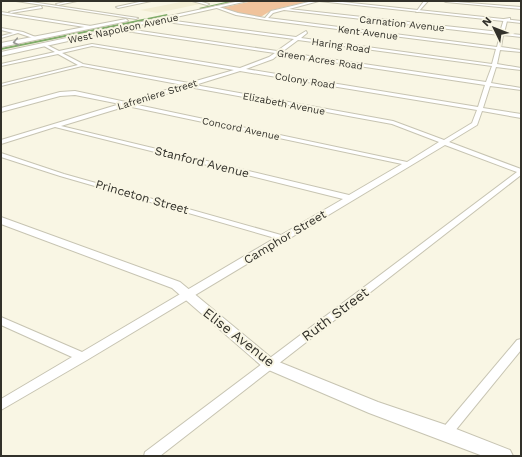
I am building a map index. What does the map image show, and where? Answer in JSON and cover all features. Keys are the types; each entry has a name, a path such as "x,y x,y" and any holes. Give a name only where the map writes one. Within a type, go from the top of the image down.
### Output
{"main road":[{"name":"West Napoleon Avenue","path":"176,16 180,13 167,12 224,1"},
{"name":"West Napoleon Avenue","path":"1,54 246,1"},
{"path":"321,1 418,10"},
{"path":"338,1 521,21"},
{"path":"187,8 185,10 188,11 202,10"},
{"name":"West Napoleon Avenue","path":"1,45 144,17"},
{"name":"Elise Avenue","path":"1,220 176,285 269,364 374,408 446,433 504,456"}],"street":[{"path":"18,1 136,18"},
{"path":"2,13 75,1"},
{"path":"118,7 149,1"},
{"path":"194,1 207,4"},
{"path":"266,20 270,14 283,9 317,1"},
{"path":"418,10 426,1"},
{"path":"446,1 521,8"},
{"name":"Kent Avenue","path":"216,7 236,14 266,20 521,51"},
{"name":"Carnation Avenue","path":"283,9 521,36"},
{"path":"2,13 91,27"},
{"name":"Haring Road","path":"160,20 521,70"},
{"name":"Camphor Street","path":"1,405 350,198 446,143 475,124 507,20"},
{"path":"1,29 18,32 36,38"},
{"name":"Green Acres Road","path":"120,29 521,89"},
{"path":"1,37 18,32"},
{"name":"Lafreniere Street","path":"1,142 239,70 264,61 278,53 306,32"},
{"name":"Elizabeth Avenue","path":"45,45 82,65 393,124 521,172"},
{"name":"Colony Road","path":"58,52 90,45 521,116"},
{"path":"1,65 58,52"},
{"path":"1,85 82,65"},
{"name":"Concord Avenue","path":"1,110 60,94 72,93 409,164"},
{"name":"Stanford Avenue","path":"54,125 350,198"},
{"name":"Princeton Street","path":"1,155 62,175 283,238"},
{"name":"Ruth Street","path":"150,456 521,172"},
{"path":"1,321 83,357"},
{"path":"446,433 521,343"}],"shaded area":[{"path":"186,1 200,4 157,13 140,10"},
{"path":"253,1 311,1 272,10 259,18 221,8"}],"waterway":[{"path":"201,8 235,1"},
{"path":"1,49 167,15"}]}
